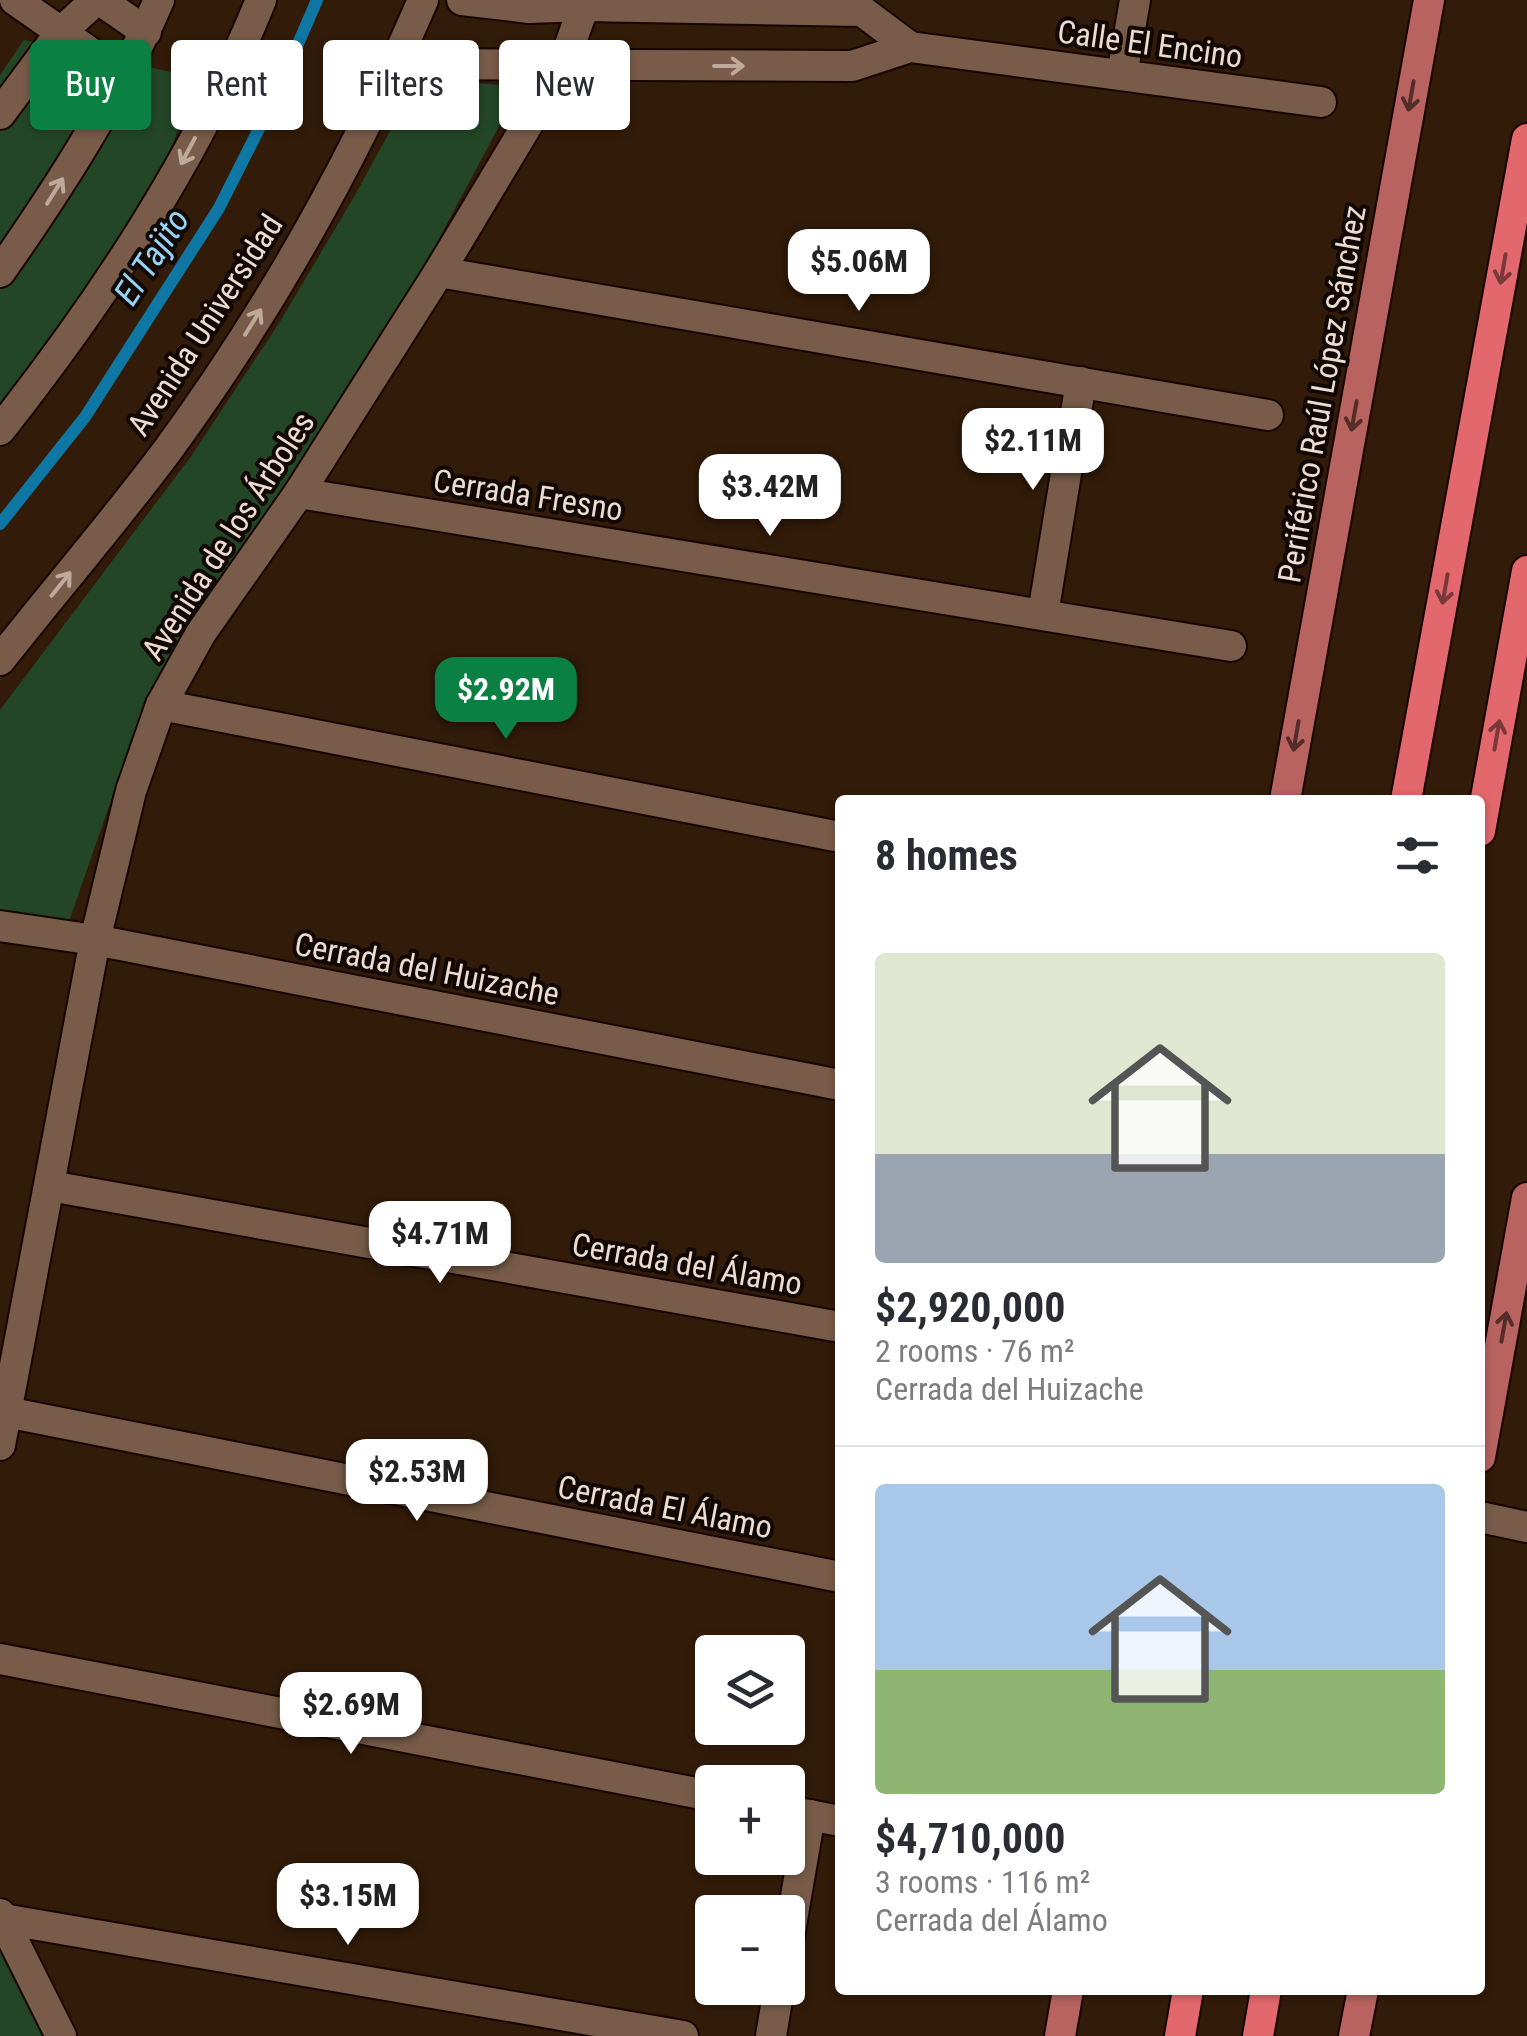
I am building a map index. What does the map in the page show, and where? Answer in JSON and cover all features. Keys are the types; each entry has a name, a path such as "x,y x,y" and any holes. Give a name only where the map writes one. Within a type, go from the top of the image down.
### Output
{"highway":[{"path":"1407,795 1527,139"},
{"path":"1485,803 1527,570"},
{"path":"1398,795 1421,719"},
{"path":"1180,2036 1187,1995"},
{"path":"1258,2036 1265,1995"}],"main road":[{"name":"Periférico Raúl López Sánchez","path":"1286,795 1429,0"},
{"path":"1485,1429 1527,1198"},
{"path":"1060,2036 1067,1995"},
{"path":"1354,2036 1361,1995"}],"street":[{"path":"15,0 72,40"},
{"path":"0,114 61,32 98,0 146,32"},
{"path":"142,40 159,0"},
{"path":"0,430 72,338 161,202 240,52 261,0"},
{"name":"Avenida Universidad","path":"406,40 422,0"},
{"path":"462,0 529,8 585,3 863,6 852,66"},
{"path":"1122,76 1135,0"},
{"name":"Avenida de los Árboles","path":"571,40 585,3"},
{"name":"Calle El Encino","path":"863,6 910,47"},
{"name":"Calle El Encino","path":"630,66 852,66 910,47 1322,102"},
{"path":"0,272 52,198 92,130"},
{"name":"Avenida Universidad","path":"0,660 166,451 224,368 309,230 361,130"},
{"name":"Avenida de los Árboles","path":"0,1446 95,940 131,791 161,706 202,633 298,493 440,272 524,130"},
{"path":"440,272 1268,415"},
{"path":"1043,614 1081,382"},
{"name":"Cerrada Fresno","path":"298,493 1231,646"},
{"path":"161,706 835,836"},
{"name":"Cerrada del Huizache","path":"0,926 95,940 835,1084"},
{"name":"Cerrada del Álamo","path":"50,1186 835,1326"},
{"name":"Cerrada El Álamo","path":"6,1412 835,1576"},
{"path":"1485,1518 1527,1527"},
{"path":"0,1659 695,1793"},
{"path":"797,1895 813,1816"},
{"path":"2,1916 61,2036"},
{"path":"2,1916 684,2036"},
{"path":"771,2036 777,2005"}],"green space":[{"path":"24,40 30,41 30,130 151,130 151,68 171,72 171,130 178,130 161,184 69,329 0,409 0,75"},
{"path":"479,83 499,85 499,126 411,291 137,726 66,930 0,914 0,710 192,455 281,320 391,130 479,130"},
{"path":"0,1924 57,2036 0,2036"}],"waterway":[{"name":"El Tajito","path":"0,524 85,417 219,208 274,99 317,0"}]}
